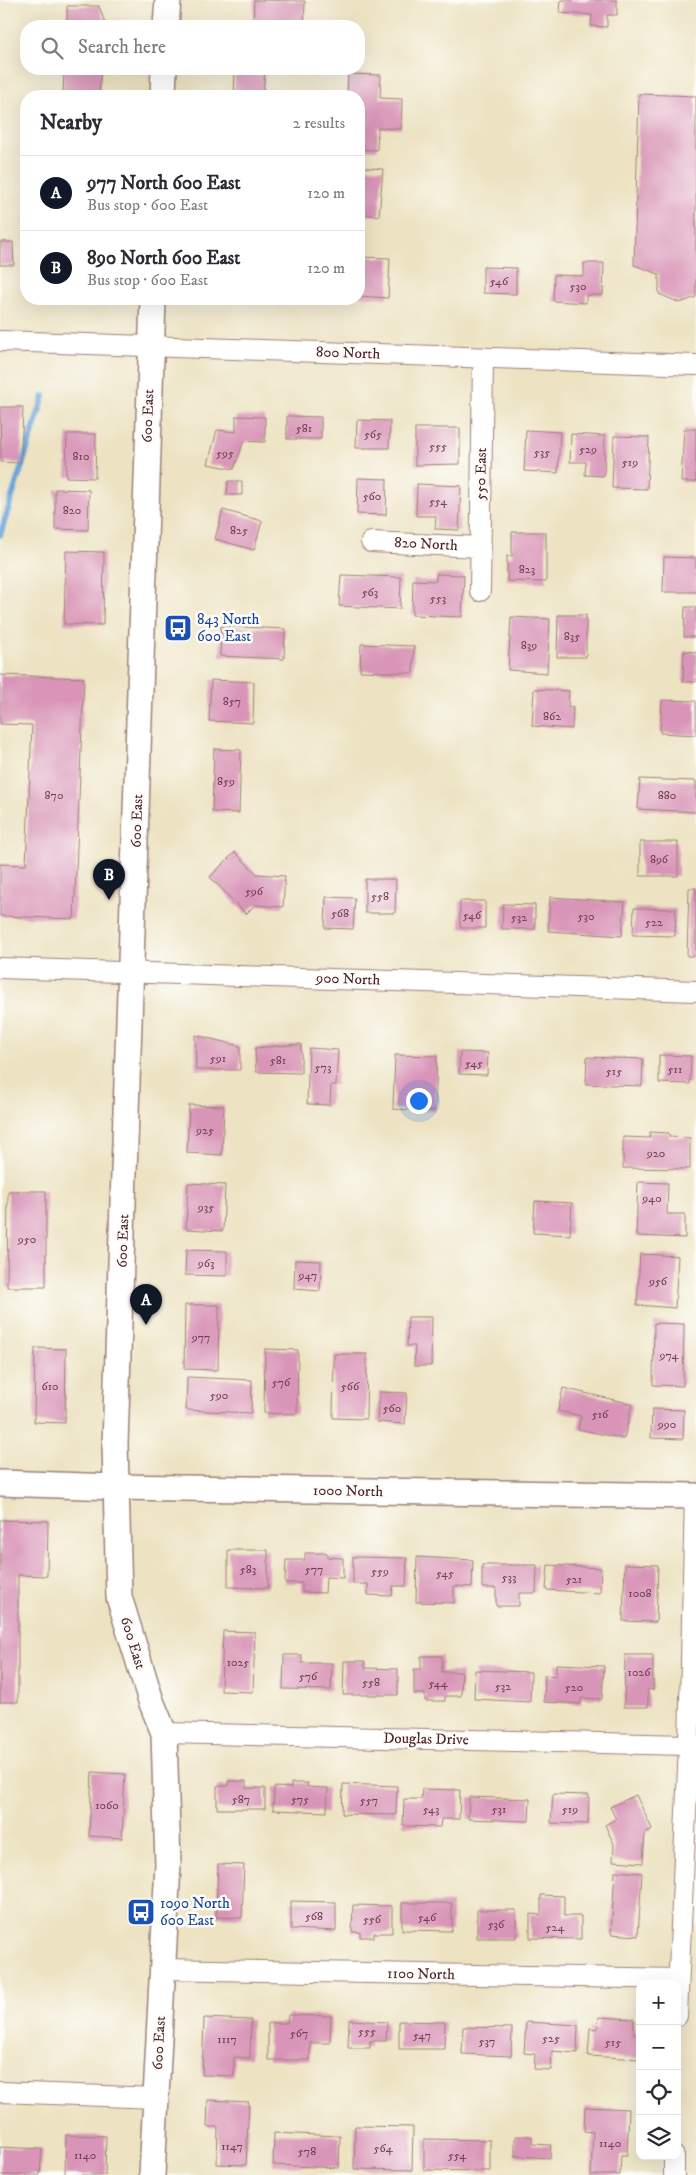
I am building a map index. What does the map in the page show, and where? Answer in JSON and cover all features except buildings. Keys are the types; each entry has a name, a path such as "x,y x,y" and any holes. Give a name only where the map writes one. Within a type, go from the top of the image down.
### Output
{"street":[{"path":"166,20 168,0"},
{"path":"163,90 164,75"},
{"name":"600 East","path":"152,2175 168,1864 164,1733 151,1701 118,1597 115,1486 153,305"},
{"name":"800 North","path":"0,341 696,365"},
{"name":"550 East","path":"480,591 483,358"},
{"name":"820 North","path":"371,542 480,546"},
{"name":"900 North","path":"0,968 696,991"},
{"name":"1000 North","path":"0,1483 696,1496"},
{"path":"678,1979 689,1745 696,1496"},
{"name":"Douglas Drive","path":"164,1733 689,1745"},
{"name":"1100 North","path":"163,1969 678,1979"},
{"path":"0,2092 156,2098"},
{"path":"674,2160 674,2175"}],"waterway":[{"path":"0,535 44,396"}],"place":[{"name":"843 North 600 East","path":"178,628"},
{"name":"890 North 600 East","path":"109,900"},
{"name":"977 North 600 East","path":"146,1325"},
{"name":"1090 North 600 East","path":"141,1912"}]}
